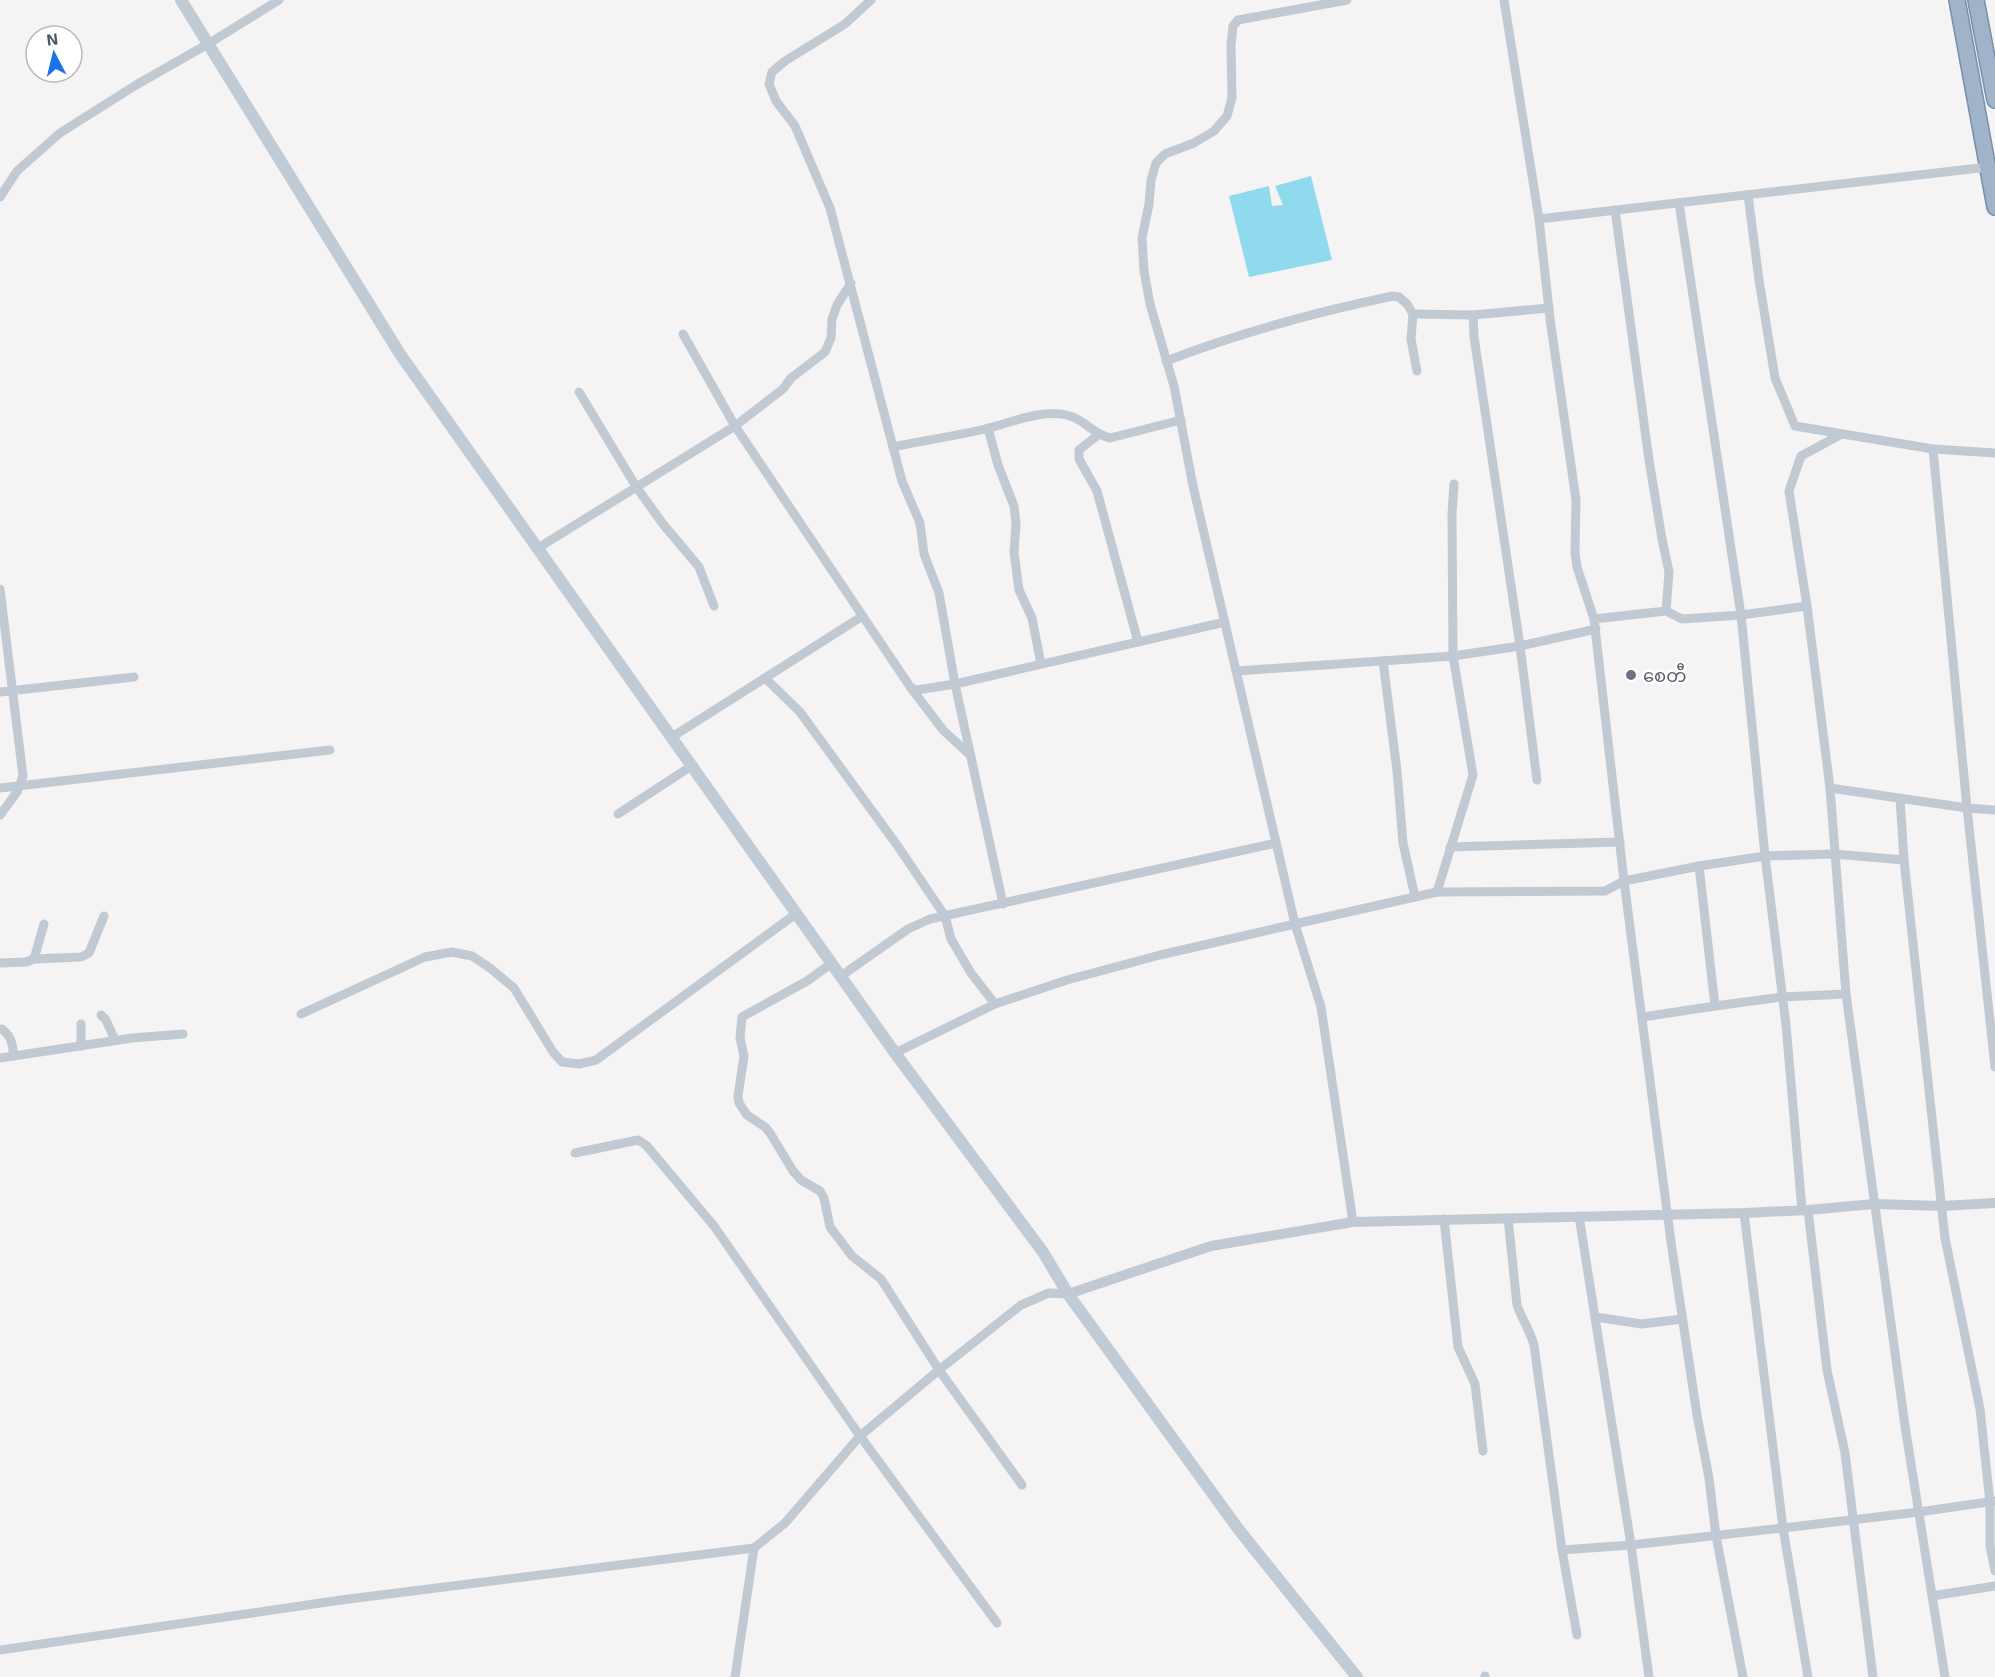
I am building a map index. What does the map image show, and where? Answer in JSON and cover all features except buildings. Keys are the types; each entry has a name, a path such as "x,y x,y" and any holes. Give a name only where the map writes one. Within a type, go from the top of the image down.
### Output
{"highway":[{"path":"1956,0 1995,207"},
{"path":"1976,0 1995,100"}],"main road":[{"path":"181,0 400,354 895,1053 1043,1252 1068,1294 1239,1530 1357,1677"}],"street":[{"path":"0,197 17,171 60,133 279,0"},
{"path":"871,0 846,24 772,72 768,84 776,101 795,126 830,208 902,481 920,523 924,554 939,593 955,684 1003,904"},
{"path":"1347,0 1238,20 1233,26 1232,98 1227,116 1214,131 1194,143 1165,154 1156,163 1142,238 1144,271 1150,304 1181,420 1193,486 1295,924 1321,1007 1353,1222"},
{"path":"1504,0 1539,219 1576,500 1576,560 1595,624 1624,881 1682,1319 1709,1478 1716,1536 1743,1677"},
{"path":"1539,219 1988,167"},
{"path":"1748,195 1775,378 1795,426 1933,449 1995,453"},
{"path":"1679,203 1741,615 1765,856 1805,1210 1827,1370 1845,1453 1873,1677"},
{"path":"1616,210 1649,460 1670,572 1666,611"},
{"path":"538,548 735,426 783,389 791,378 825,352 831,338 832,319 837,305 851,283"},
{"path":"1166,361 1221,340 1339,307 1393,296 1399,297 1407,304 1413,314 1411,339 1417,371"},
{"path":"1413,314 1473,315 1549,308"},
{"path":"1473,315 1474,338 1520,646 1537,780"},
{"path":"683,334 735,426 861,617 910,688 943,729 971,756"},
{"path":"579,392 637,488 699,567 714,606"},
{"path":"893,447 988,428 1028,417 1058,414 1072,416 1098,435 1110,438 1181,420"},
{"path":"988,428 998,465 1014,506 1016,524 1014,552 1019,590 1032,618 1041,664"},
{"path":"1098,435 1079,450 1079,459 1097,491 1138,642"},
{"path":"1840,435 1801,456 1789,491 1807,606 1830,788 1846,994 1905,1426 1945,1677"},
{"path":"1933,449 1967,808 1995,1067"},
{"path":"1437,892 1473,776 1453,656 1452,514 1454,484"},
{"path":"0,589 23,776 17,792 0,815"},
{"path":"1236,671 1453,656 1520,646 1595,624 1666,611 1682,619 1741,615 1807,606"},
{"path":"672,737 861,617"},
{"path":"910,688 917,690 955,684 1225,622"},
{"path":"1383,661 1397,771 1403,843 1415,897"},
{"path":"0,692 134,677"},
{"path":"765,678 800,712 897,845 945,916 951,939 971,973 994,1004"},
{"path":"0,788 330,750"},
{"path":"618,814 693,765"},
{"path":"1830,788 1995,810"},
{"path":"1900,798 1904,860 1945,1238 1980,1409 1993,1502 1990,1546 1995,1571"},
{"path":"1450,847 1620,842"},
{"path":"841,976 908,929 930,919 1276,843"},
{"path":"895,1053 994,1004 1067,980 1150,957 1437,892 1605,891 1624,881 1765,856 1834,854 1904,860"},
{"path":"1699,866 1715,1006"},
{"path":"301,1014 425,957 452,952 472,956 514,988 553,1052 562,1062 579,1064 596,1060 797,913"},
{"path":"0,963 26,962 34,958 81,957 89,953 104,916"},
{"path":"34,958 44,924"},
{"path":"832,963 807,981 742,1017 740,1038 744,1056 739,1103 747,1115 770,1133 801,1180 820,1191 824,1198 830,1227 852,1256 881,1279 939,1370 1022,1485"},
{"path":"1643,1017 1782,997 1846,994"},
{"path":"101,1015 106,1020 115,1040"},
{"path":"81,1024 81,1046"},
{"path":"2,1029 12,1040 14,1056"},
{"path":"0,1058 115,1040 183,1034"},
{"path":"575,1153 638,1140 646,1145 714,1226 860,1436 998,1623"},
{"path":"0,1650 341,1600 754,1548 785,1523 860,1436 1021,1305 1049,1293 1068,1294 1211,1246 1353,1222 1744,1213 1874,1204 1942,1206 1995,1203"},
{"path":"1744,1213 1784,1528 1808,1677"},
{"path":"1579,1216 1631,1545 1649,1677"},
{"path":"1508,1218 1517,1305 1534,1345 1562,1550 1577,1635"},
{"path":"1444,1219 1458,1347 1475,1384 1483,1451"},
{"path":"1595,1317 1642,1324 1682,1319"},
{"path":"1562,1550 1716,1536 1993,1502"},
{"path":"735,1677 754,1548"},
{"path":"1932,1596 1995,1586"}],"water":[{"path":"1311,176 1332,260 1249,277 1229,196 1269,186 1272,206 1283,205 1275,186"}],"place":[{"name":"စေတီ","path":"1631,675"}]}
